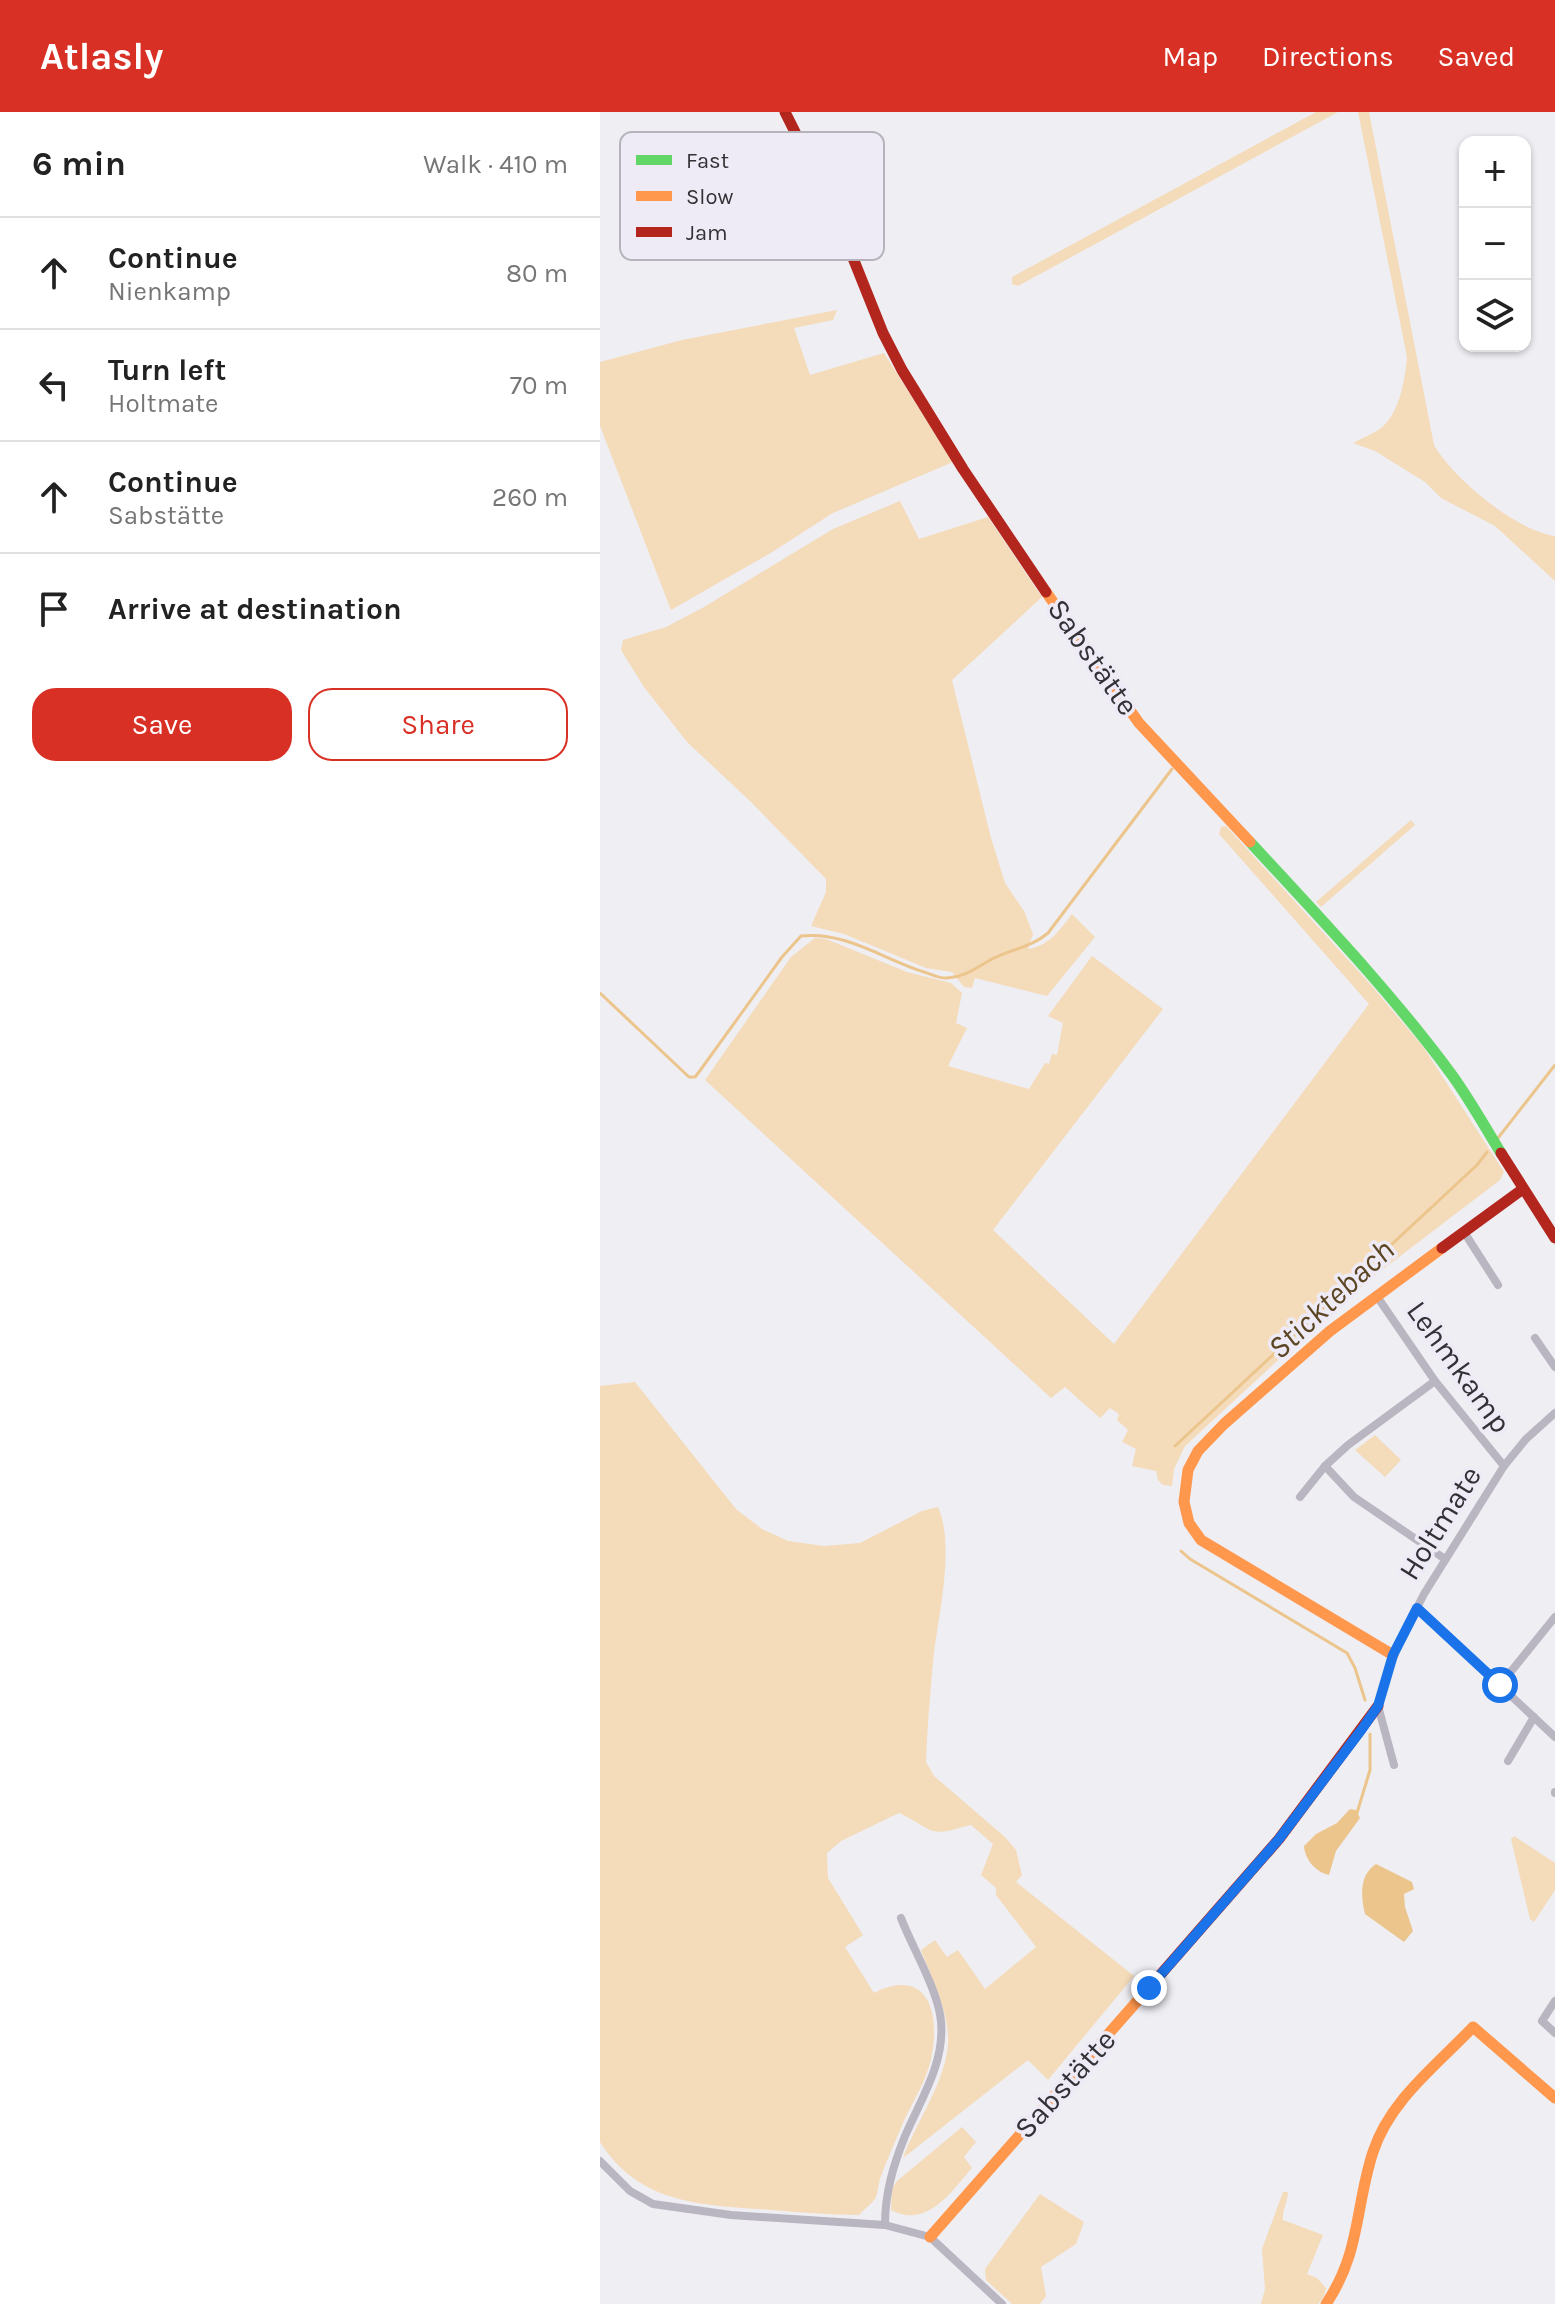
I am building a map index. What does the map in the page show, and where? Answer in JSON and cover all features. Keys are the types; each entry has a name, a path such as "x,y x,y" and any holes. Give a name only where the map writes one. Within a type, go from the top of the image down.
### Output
{"street":[{"name":"Sabstätte","path":"785,112 795,132"},
{"name":"Sabstätte","path":"854,260 883,333 902,370 963,469 1112,688 1139,723 1268,860 1400,1009 1454,1078 1555,1238"},
{"path":"1393,1655 1201,1540 1192,1531 1186,1514 1184,1487 1193,1458 1201,1448 1338,1325 1523,1189"},
{"path":"1464,1232 1498,1285"},
{"name":"Lehmkamp","path":"1376,1295 1435,1381 1504,1466"},
{"path":"1535,1338 1555,1367"},
{"path":"1300,1497 1325,1466 1435,1381"},
{"name":"Holtmate","path":"1378,1706 1393,1655 1445,1559 1504,1466 1526,1439 1555,1413"},
{"path":"1325,1466 1354,1497 1445,1559"},
{"path":"1417,1608 1555,1737"},
{"path":"1500,1685 1555,1617"},
{"name":"Sabstätte","path":"930,2237 1279,1839 1378,1706"},
{"path":"1378,1706 1394,1765"},
{"path":"1508,1761 1534,1717"},
{"path":"885,2225 889,2180 906,2133 930,2082 942,2038 941,2016 901,1918"},
{"path":"1555,2001 1542,2021 1555,2033"},
{"path":"1326,2304 1341,2280 1354,2246 1374,2153 1383,2128 1405,2099 1473,2027 1555,2098"},
{"path":"600,2161 630,2191 653,2204 731,2215 909,2229 930,2237 1002,2304"}],"shaded area":[{"path":"1316,112 1338,112 1018,286 1012,284 1012,277"},
{"path":"1358,112 1369,112 1434,445 1455,472 1487,501 1522,524 1555,536 1555,581 1495,526 1441,498 1425,482 1375,451 1353,443 1381,428 1393,414 1403,385 1407,357"},
{"path":"837,310 833,320 794,328 810,375 884,353 953,462 833,513 671,610 600,426 600,362 682,340"},
{"path":"900,501 919,539 988,517 1042,597 952,680 1005,883 1024,911 1033,934 1028,949 1048,941 1072,914 1095,937 1047,996 975,978 972,988 964,987 952,972 926,968 844,934 811,926 826,892 826,879 687,742 644,687 621,650 623,640 666,627 833,529"},
{"path":"1411,820 1415,825 1321,907 1316,902"},
{"path":"1226,826 1424,1048 1504,1172 1500,1180 1374,1276 1340,1306 1327,1293 1317,1302 1327,1315 1185,1446 1174,1469 1172,1486 1163,1485 1156,1471 1132,1466 1136,1449 1122,1442 1128,1430 1117,1420 1119,1414 1110,1408 1100,1418 1065,1387 1051,1398 705,1080 791,957 815,938 826,939 907,972 951,983 962,993 956,1023 967,1028 948,1066 1029,1089 1045,1063 1049,1064 1052,1054 1057,1055 1063,1023 1048,1016 1092,956 1163,1009 993,1230 1114,1344 1369,1004 1219,834 1221,827"},
{"path":"635,1382 736,1509 762,1529 788,1541 824,1546 860,1543 922,1511 938,1507 943,1523 945,1563 933,1662 926,1762 934,1776 1016,1850 1022,1875 1016,1882 1134,1976 1048,2080 1028,2060 903,2158 939,2081 947,2050 944,2013 921,1950 935,1940 947,1957 958,1950 985,1989 1036,1947 996,1895 996,1888 981,1875 993,1844 971,1825 938,1832 899,1813 841,1841 827,1853 828,1878 863,1935 845,1947 874,1993 892,1986 906,1985 917,1989 926,1997 934,2022 932,2054 926,2074 887,2160 876,2197 859,2215 721,2206 675,2198 634,2178 616,2163 600,2142 600,1386"},
{"path":"1375,1435 1401,1460 1385,1477 1355,1450"},
{"path":"1350,1809 1356,1810 1360,1818 1336,1851 1329,1875 1309,1861 1304,1846 1316,1834 1337,1823"},
{"path":"1514,1836 1555,1863 1555,1890 1534,1922 1530,1919 1511,1839"},
{"path":"1376,1864 1412,1882 1414,1889 1404,1894 1413,1931 1404,1942 1365,1914 1364,1880"},
{"path":"962,2127 976,2142 964,2157 972,2168 956,2187 937,2205 916,2215 891,2210 892,2189 897,2181"},
{"path":"1283,2192 1288,2192 1283,2220 1323,2235 1307,2274 1317,2278 1326,2288 1318,2304 1261,2304 1265,2289 1262,2249"},
{"path":"1040,2194 1084,2222 1076,2244 1041,2267 1046,2296 1040,2304 1012,2304 986,2280 985,2269"}],"waterway":[{"path":"600,993 689,1077 695,1077 782,957 801,936 848,942 941,978 966,974 1048,933 1172,769"},
{"path":"1498,1138 1555,1065"},
{"name":"Sticktebach","path":"1175,1446 1477,1165 1487,1152"},
{"name":"Sticktebach","path":"1181,1551 1347,1653 1365,1700"},
{"path":"1357,1813 1370,1770 1370,1734"}],"traffic: fast":[{"path":"1250,842 1429,1044 1459,1084 1501,1153"}],"traffic: slow":[{"path":"1046,592 1139,723 1250,842"},
{"path":"1393,1655 1201,1540 1189,1523 1184,1502 1188,1470 1198,1451 1224,1424 1330,1331 1442,1248"},
{"path":"930,2237 1147,1990"},
{"path":"1326,2304 1352,2248 1367,2172 1381,2133 1416,2084 1473,2027 1555,2098"}],"traffic: jam":[{"path":"785,112 795,132"},
{"path":"854,260 883,333 902,370 963,469 1046,592"},
{"path":"1501,1153 1555,1238"},
{"path":"1442,1248 1523,1189"},
{"path":"1147,1990 1279,1839 1378,1706"}],"route":[{"path":"1149,1988 1279,1839 1362,1729 1378,1706 1393,1655 1417,1608 1500,1685"}]}
